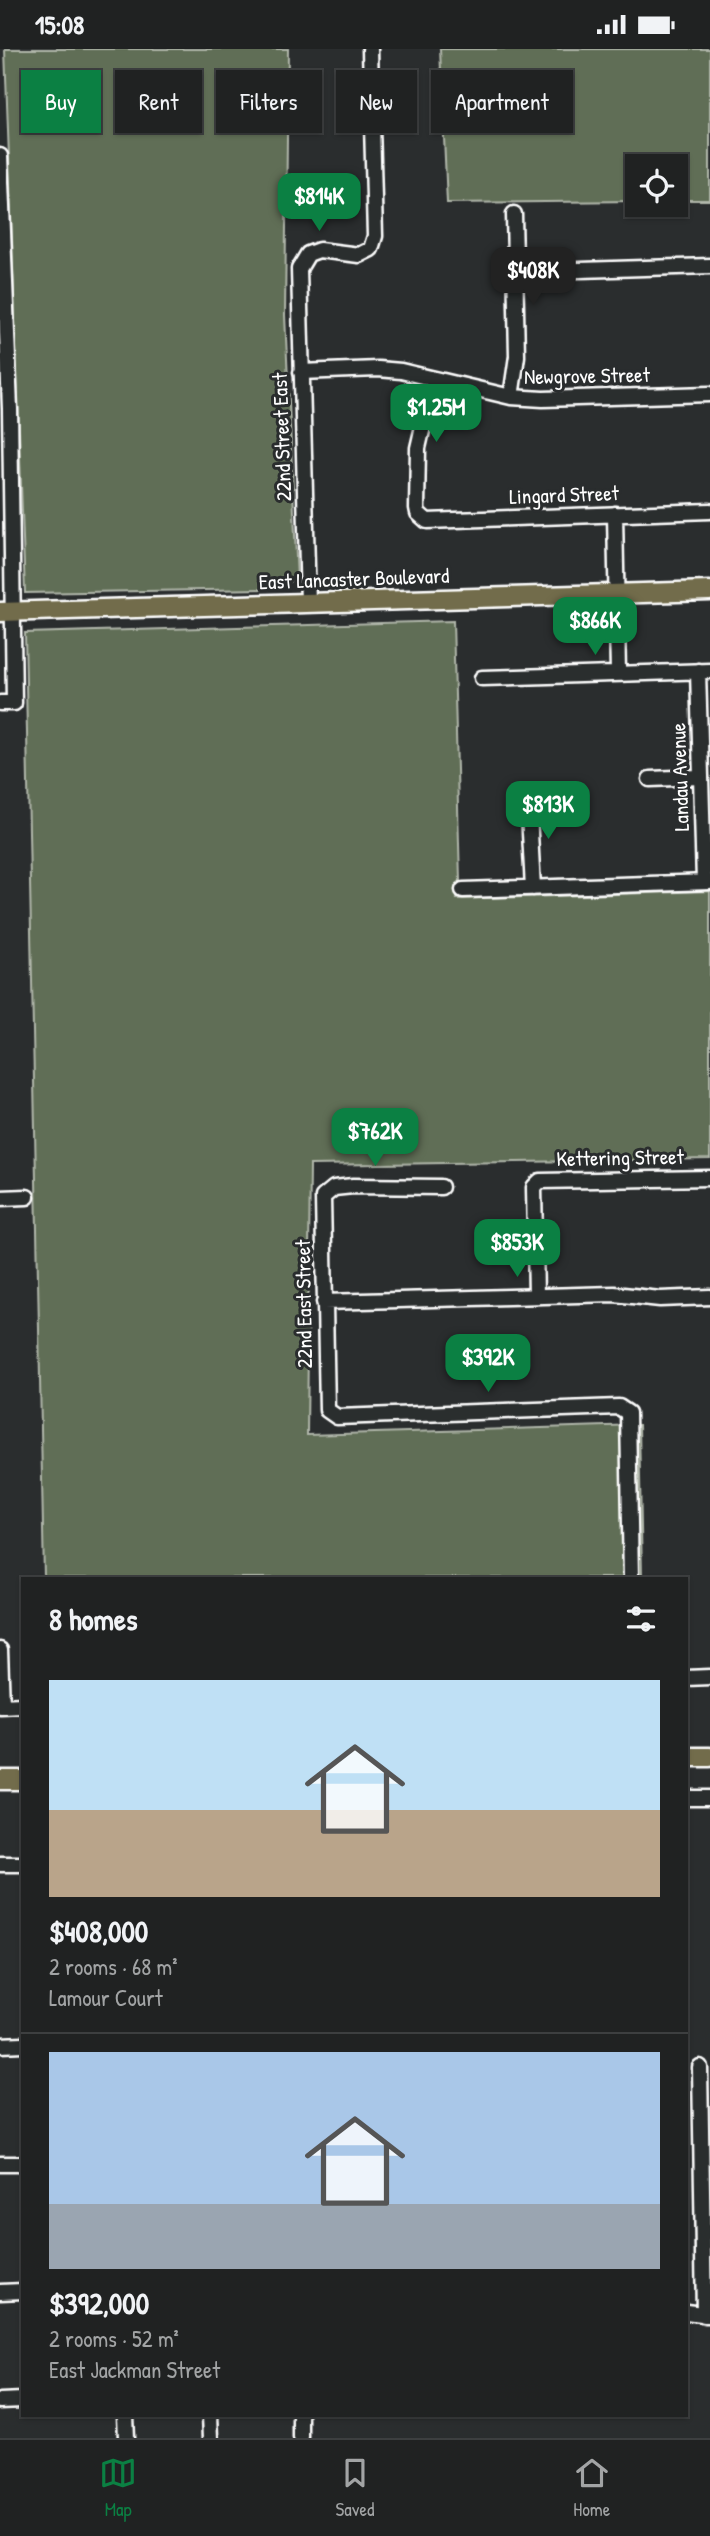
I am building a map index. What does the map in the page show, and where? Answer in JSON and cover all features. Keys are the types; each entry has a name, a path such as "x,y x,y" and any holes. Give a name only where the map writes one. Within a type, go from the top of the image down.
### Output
{"main road":[{"name":"East Lancaster Boulevard","path":"6,612 710,591"},
{"path":"688,1757 710,1757"},
{"path":"0,1780 21,1780"}],"street":[{"name":"22nd Street East","path":"308,603 299,269 308,254 319,250 359,255 371,250 375,236 369,49"},
{"path":"0,156 7,703"},
{"path":"511,397 517,356 514,214"},
{"path":"515,272 710,266"},
{"name":"Newgrove Street","path":"301,372 377,369 401,371 511,397 543,400 710,394"},
{"name":"Lingard Street","path":"434,379 418,448 417,508 422,517 433,522 710,511"},
{"path":"615,514 618,673"},
{"path":"482,678 704,671"},
{"name":"Landau Avenue","path":"704,671 700,777 707,882"},
{"path":"650,779 700,777"},
{"path":"528,796 533,888"},
{"path":"463,890 707,882"},
{"name":"Kettering Street","path":"536,1296 534,1187 540,1181 710,1178"},
{"name":"22nd East Street","path":"441,1187 353,1186 334,1188 323,1197 327,1410 337,1417 619,1407 628,1413 631,1577"},
{"path":"0,1198 27,1197"},
{"path":"324,1302 614,1294 660,1299 710,1297"},
{"path":"0,1650 1,1706 21,1706"},
{"path":"688,1678 710,1677"},
{"path":"688,1798 710,1798"},
{"path":"0,1864 21,1864"},
{"path":"0,2045 21,2044"},
{"path":"688,2312 707,2315 699,2067"},
{"path":"0,2164 21,2164"},
{"path":"0,2292 21,2291"},
{"path":"0,2401 21,2400"},
{"path":"125,2417 126,2438"},
{"path":"210,2417 211,2438"},
{"path":"301,2417 301,2438"}],"green space":[{"path":"5,49 288,49 288,70 216,70 216,133 287,133 285,315 297,579 267,589 25,593"},
{"path":"440,49 710,49 710,200 688,200 688,154 625,154 625,201 447,203 444,133 573,133 573,70 441,70"},
{"path":"453,621 460,881 457,899 710,891 710,1159 310,1165 307,1435 639,1425 642,1577 44,1577 25,633"}]}
